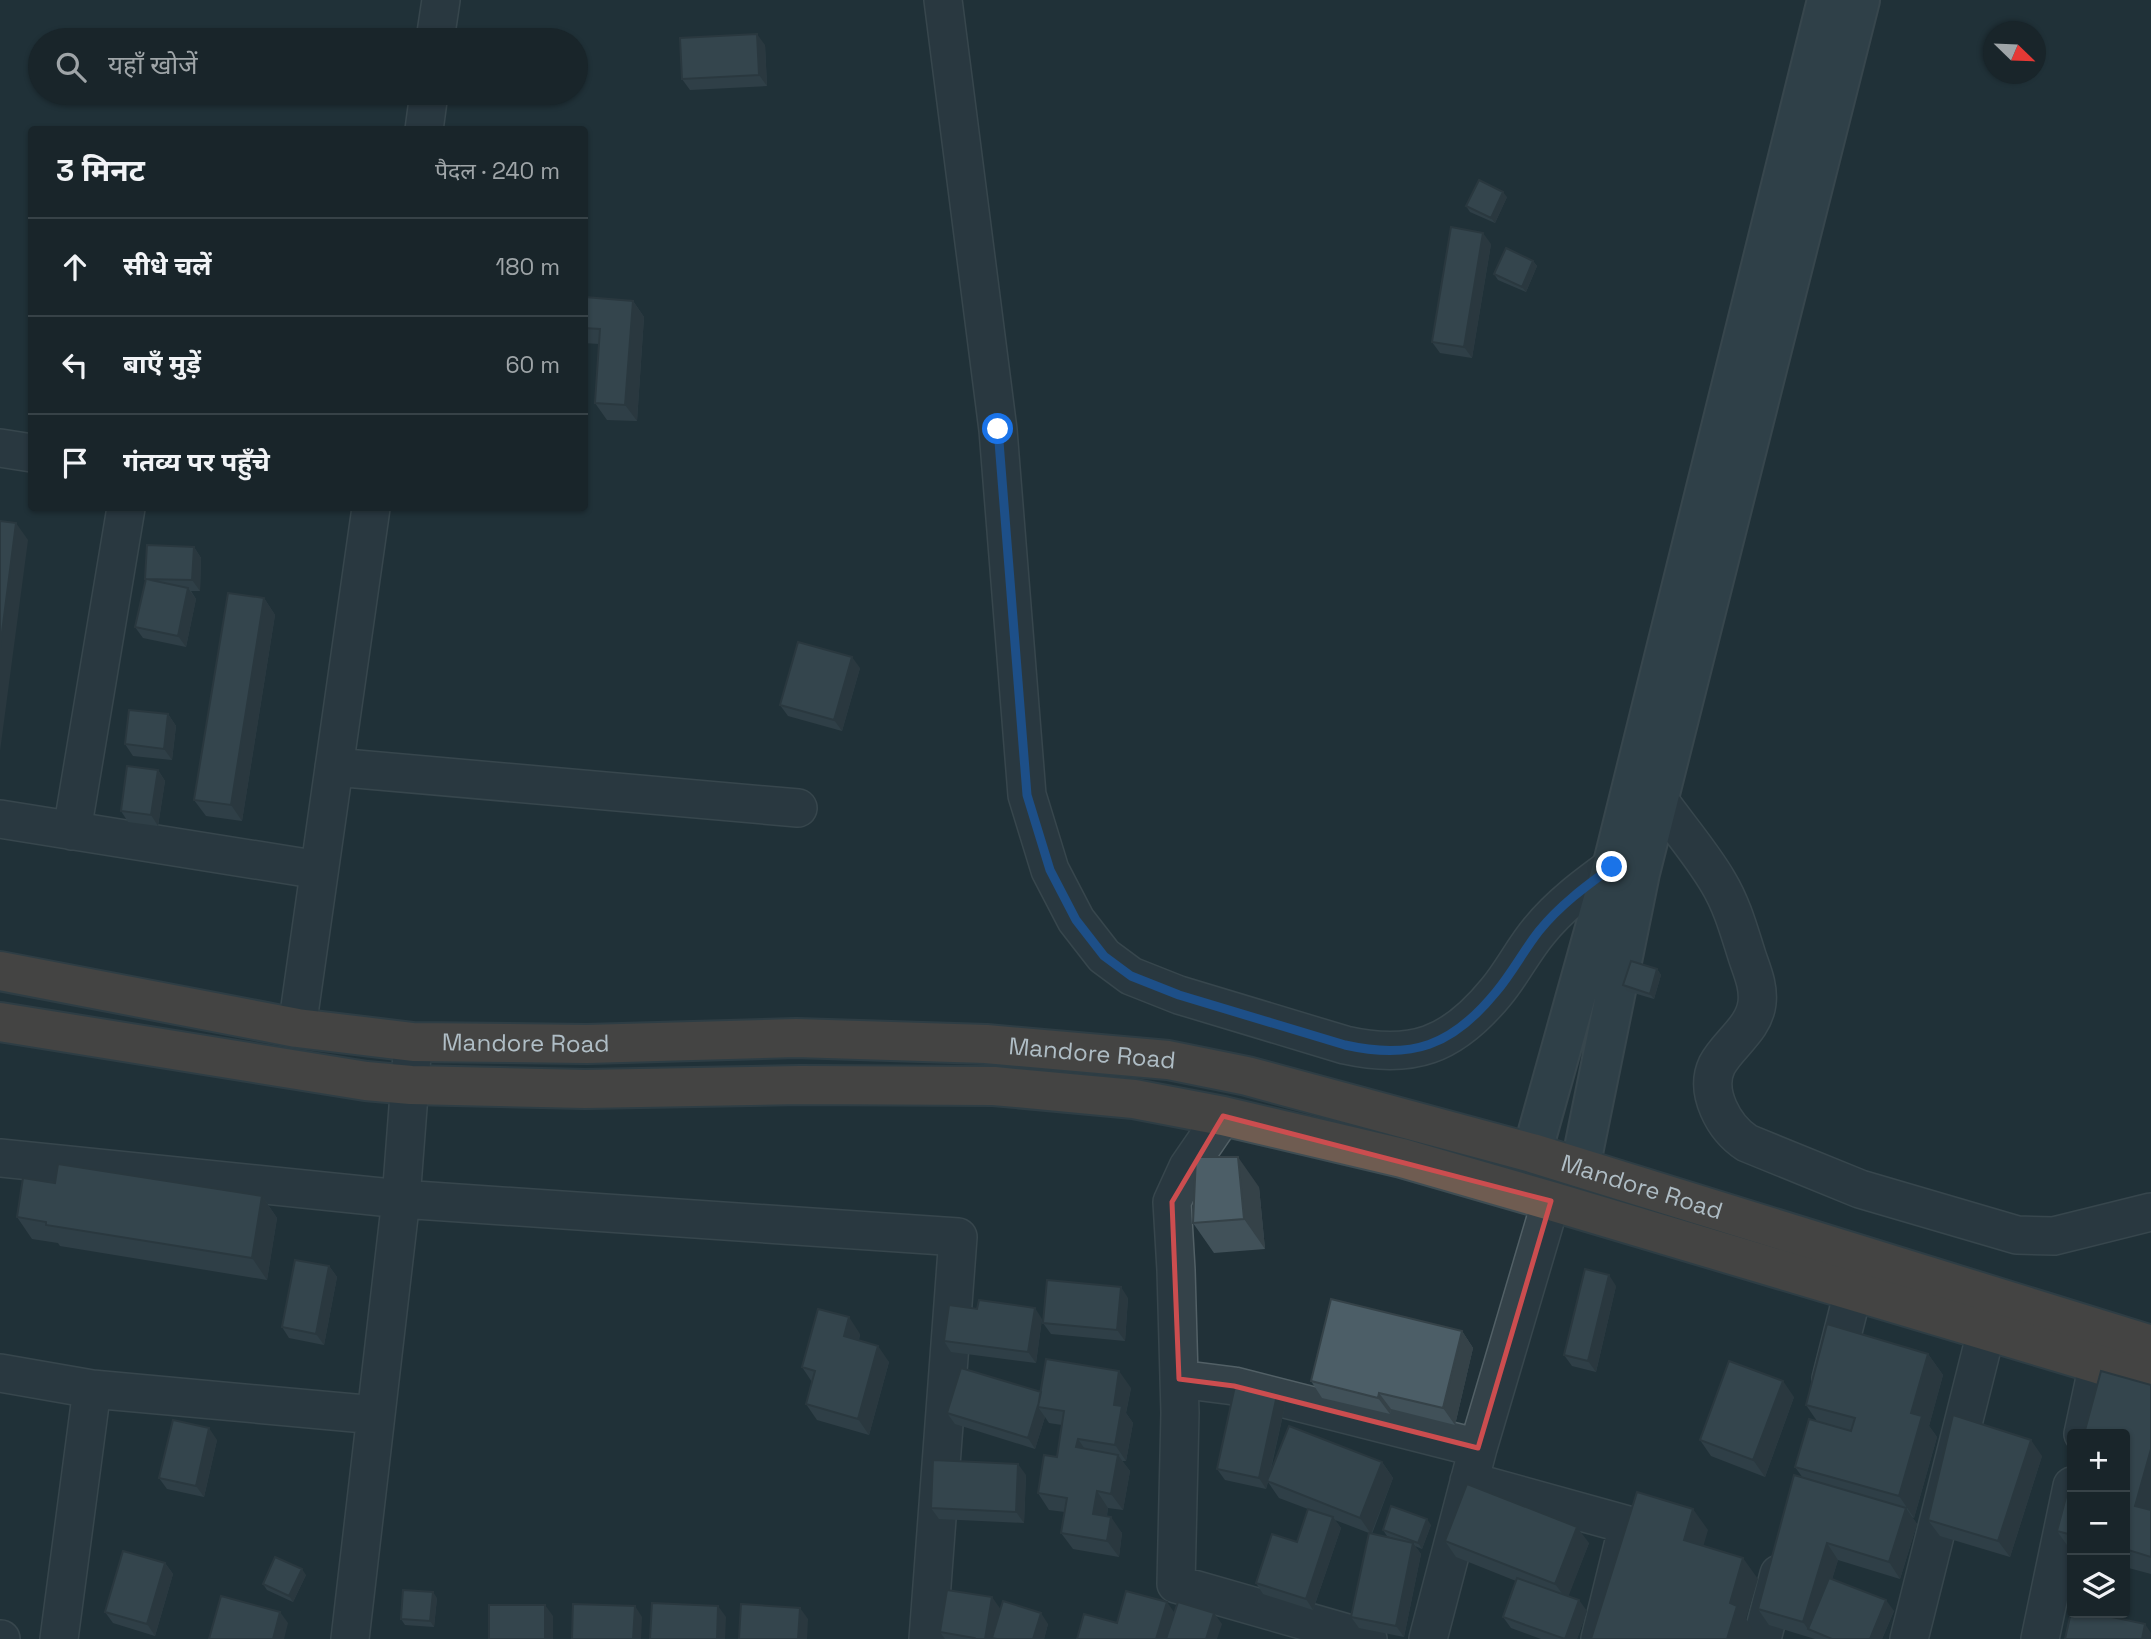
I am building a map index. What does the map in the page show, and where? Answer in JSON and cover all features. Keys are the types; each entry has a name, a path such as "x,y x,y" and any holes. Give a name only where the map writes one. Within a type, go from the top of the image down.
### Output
{"highway":[{"name":"Mandore Road","path":"0,971 297,1028 413,1042 587,1044 796,1038 986,1044 1168,1060 1247,1076 1532,1153 2151,1345"},
{"name":"Mandore Road","path":"0,1021 366,1082 585,1089 800,1084 994,1086 1134,1099 1223,1115 1402,1158 2151,1382"}],"street":[{"path":"437,28 441,0"},
{"path":"943,0 998,429 1027,795 1050,870 1076,920 1104,956 1131,976 1179,995 1345,1045 1371,1051 1396,1052 1419,1049 1448,1037 1472,1017 1495,993 1547,922 1581,890 1612,867"},
{"path":"1580,1168 1605,954 1612,867 1827,0"},
{"path":"1532,1153 1605,954 1640,873 1860,0"},
{"path":"425,126 427,105"},
{"path":"0,448 28,452"},
{"path":"72,831 125,511"},
{"path":"297,1028 371,511"},
{"path":"334,767 798,808"},
{"path":"1659,800 1718,881 1731,908 1757,985 1757,1005 1745,1031 1717,1065 1713,1082 1717,1108 1737,1136 1747,1143 1860,1189 2017,1235 2054,1236 2151,1212"},
{"path":"0,820 319,870"},
{"path":"350,1639 401,1199 413,1042"},
{"path":"1223,1115 1188,1167 1171,1202 1180,1413 1176,1584 1368,1639"},
{"path":"0,1158 401,1199 958,1237 928,1639"},
{"path":"1428,1639 1474,1464 1551,1201"},
{"path":"1822,1412 1853,1292"},
{"path":"1909,1639 1986,1332"},
{"path":"2084,1429 2098,1364"},
{"path":"0,1373 92,1389 376,1415"},
{"path":"1179,1379 1234,1386 1474,1464 1628,1525 1600,1639"},
{"path":"59,1639 92,1389"},
{"path":"2040,1639 2071,1492"},
{"path":"1762,1639 1787,1546"}],"highlighted area":[{"path":"1223,1116 1551,1201 1478,1448 1234,1386 1179,1379 1172,1202"}],"building":[{"path":"757,34 759,75 682,79 680,38"},
{"path":"1479,180 1503,192 1491,218 1466,206"},
{"path":"1451,227 1483,233 1464,347 1432,342"},
{"path":"1506,248 1533,261 1522,287 1494,274"},
{"path":"588,297 633,301 625,405 595,403 600,329 588,328"},
{"path":"0,521 16,523 0,648"},
{"path":"147,545 194,547 192,580 145,579"},
{"path":"146,579 188,588 178,636 135,627"},
{"path":"228,593 264,598 231,805 194,800"},
{"path":"798,642 852,657 834,720 780,705"},
{"path":"129,710 168,714 164,749 125,744"},
{"path":"127,766 158,770 151,815 121,811"},
{"path":"1631,961 1657,969 1650,994 1623,985"},
{"path":"1196,1157 1238,1157 1244,1219 1193,1223"},
{"path":"58,1164 262,1196 252,1258 46,1225 46,1222 17,1217 23,1178 55,1183"},
{"path":"295,1260 329,1266 316,1334 282,1327"},
{"path":"1585,1269 1609,1275 1588,1361 1564,1355"},
{"path":"1047,1280 1121,1287 1117,1330 1043,1323"},
{"path":"1331,1299 1462,1331 1443,1408 1379,1393 1378,1398 1311,1381"},
{"path":"979,1300 1035,1308 1028,1352 944,1341 949,1305 977,1309"},
{"path":"818,1309 849,1317 844,1336 878,1346 858,1419 806,1404 815,1371 802,1367"},
{"path":"1827,1324 1928,1354 1911,1413 1922,1416 1899,1496 1795,1467 1809,1419 1851,1431 1855,1418 1806,1405"},
{"path":"1046,1359 1119,1371 1114,1405 1122,1406 1115,1445 1078,1439 1076,1447 1118,1455 1111,1494 1097,1491 1093,1514 1111,1517 1107,1541 1061,1533 1067,1498 1038,1493 1044,1455 1057,1457 1064,1411 1038,1407"},
{"path":"1729,1361 1783,1381 1753,1460 1700,1440"},
{"path":"961,1368 1041,1392 1028,1438 947,1413"},
{"path":"2101,1371 2151,1385 2151,1449 2135,1506 2151,1510 2151,1557 2130,1551 2130,1429 2085,1429"},
{"path":"1235,1386 1277,1395 1259,1478 1217,1469"},
{"path":"1953,1415 2031,1440 1998,1541 1928,1520"},
{"path":"173,1420 209,1428 196,1486 159,1478"},
{"path":"1289,1426 1382,1462 1360,1518 1267,1481"},
{"path":"933,1460 1018,1464 1016,1512 931,1508"},
{"path":"1794,1475 1906,1508 1889,1562 1827,1543 1803,1622 1758,1609"},
{"path":"1467,1484 1577,1527 1555,1584 1445,1541"},
{"path":"1637,1492 1693,1509 1684,1540 1743,1558 1730,1603 1737,1606 1727,1639 1591,1639"},
{"path":"2067,1494 2067,1534 2057,1531"},
{"path":"1391,1506 1427,1519 1418,1543 1383,1530"},
{"path":"1308,1509 1333,1517 1306,1599 1256,1583 1272,1534 1297,1542"},
{"path":"1369,1533 1413,1543 1396,1626 1351,1617"},
{"path":"123,1551 165,1563 147,1624 105,1612"},
{"path":"275,1557 302,1569 289,1596 263,1584"},
{"path":"1517,1578 1579,1600 1565,1639 1503,1617"},
{"path":"1829,1578 1886,1600 1870,1639 1832,1639 1808,1629"},
{"path":"403,1590 433,1592 430,1621 401,1619"},
{"path":"947,1590 992,1597 985,1639 940,1632"},
{"path":"1126,1591 1167,1602 1156,1639 1077,1639 1084,1614 1117,1623"},
{"path":"221,1596 280,1612 273,1639 209,1639"},
{"path":"1003,1601 1041,1613 1033,1639 992,1638"},
{"path":"1178,1602 1214,1613 1206,1639 1166,1639"},
{"path":"652,1603 718,1606 717,1639 650,1639"},
{"path":"573,1604 635,1606 633,1639 572,1639"},
{"path":"741,1604 800,1608 798,1639 739,1639"},
{"path":"489,1605 545,1605 545,1639 489,1639"},
{"path":"2070,1618 2117,1618 2145,1624 2142,1639 2065,1639"}],"route":[{"path":"998,429 1027,795 1050,870 1076,920 1104,956 1131,976 1179,995 1345,1045 1371,1051 1419,1049 1448,1037 1472,1017 1495,993 1539,931 1564,904 1612,867"}]}
